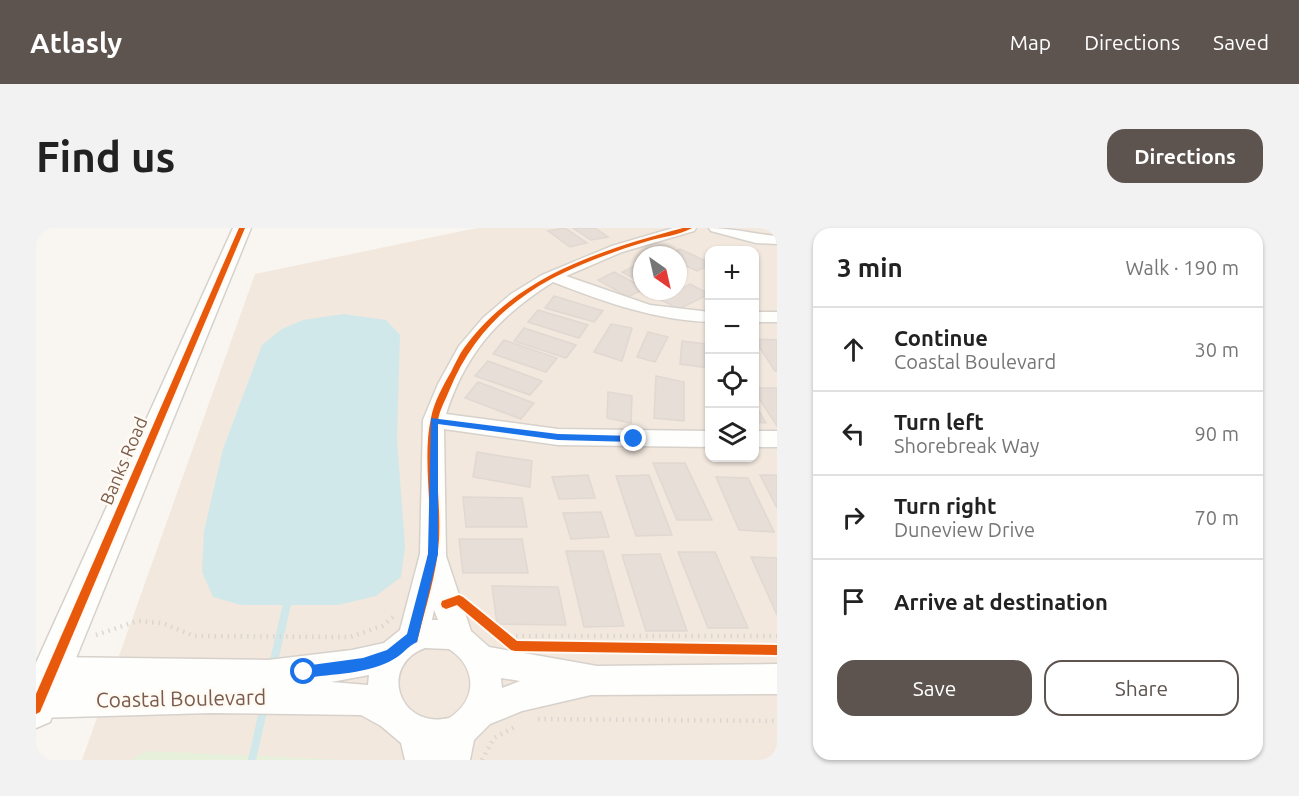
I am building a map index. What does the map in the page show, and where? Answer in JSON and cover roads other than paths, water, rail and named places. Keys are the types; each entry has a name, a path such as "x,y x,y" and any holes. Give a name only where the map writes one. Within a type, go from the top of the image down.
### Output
{"street":[{"name":"Banks Road","path":"37,705 242,228"},
{"path":"410,735 382,688 382,675 402,646 421,603 433,554 434,420 458,361 478,330 512,300 552,276 584,261 638,241 689,228"},
{"path":"716,228 756,239 777,240"},
{"path":"552,276 633,307 674,317 705,317"},
{"path":"759,317 777,317"},
{"path":"434,420 558,437 705,439"},
{"path":"759,439 777,439"},
{"path":"433,554 446,604 487,685 486,699 464,734"},
{"name":"Coastal Boulevard","path":"302,685 363,664 402,646 437,634 470,650 597,681"},
{"name":"Coastal Boulevard","path":"58,658 213,685"},
{"name":"Coastal Boulevard","path":"37,705 213,685 302,685 364,699 410,735 445,735 464,734 522,696 597,681 777,680"}],"water":[{"path":"343,314 386,320 400,335 397,439 405,546 401,577 376,596 338,605 241,605 213,597 202,572 204,531 223,449 262,345 282,329 303,320"}],"waterway":[{"path":"273,665 287,604"},
{"path":"252,760 264,707"}]}
